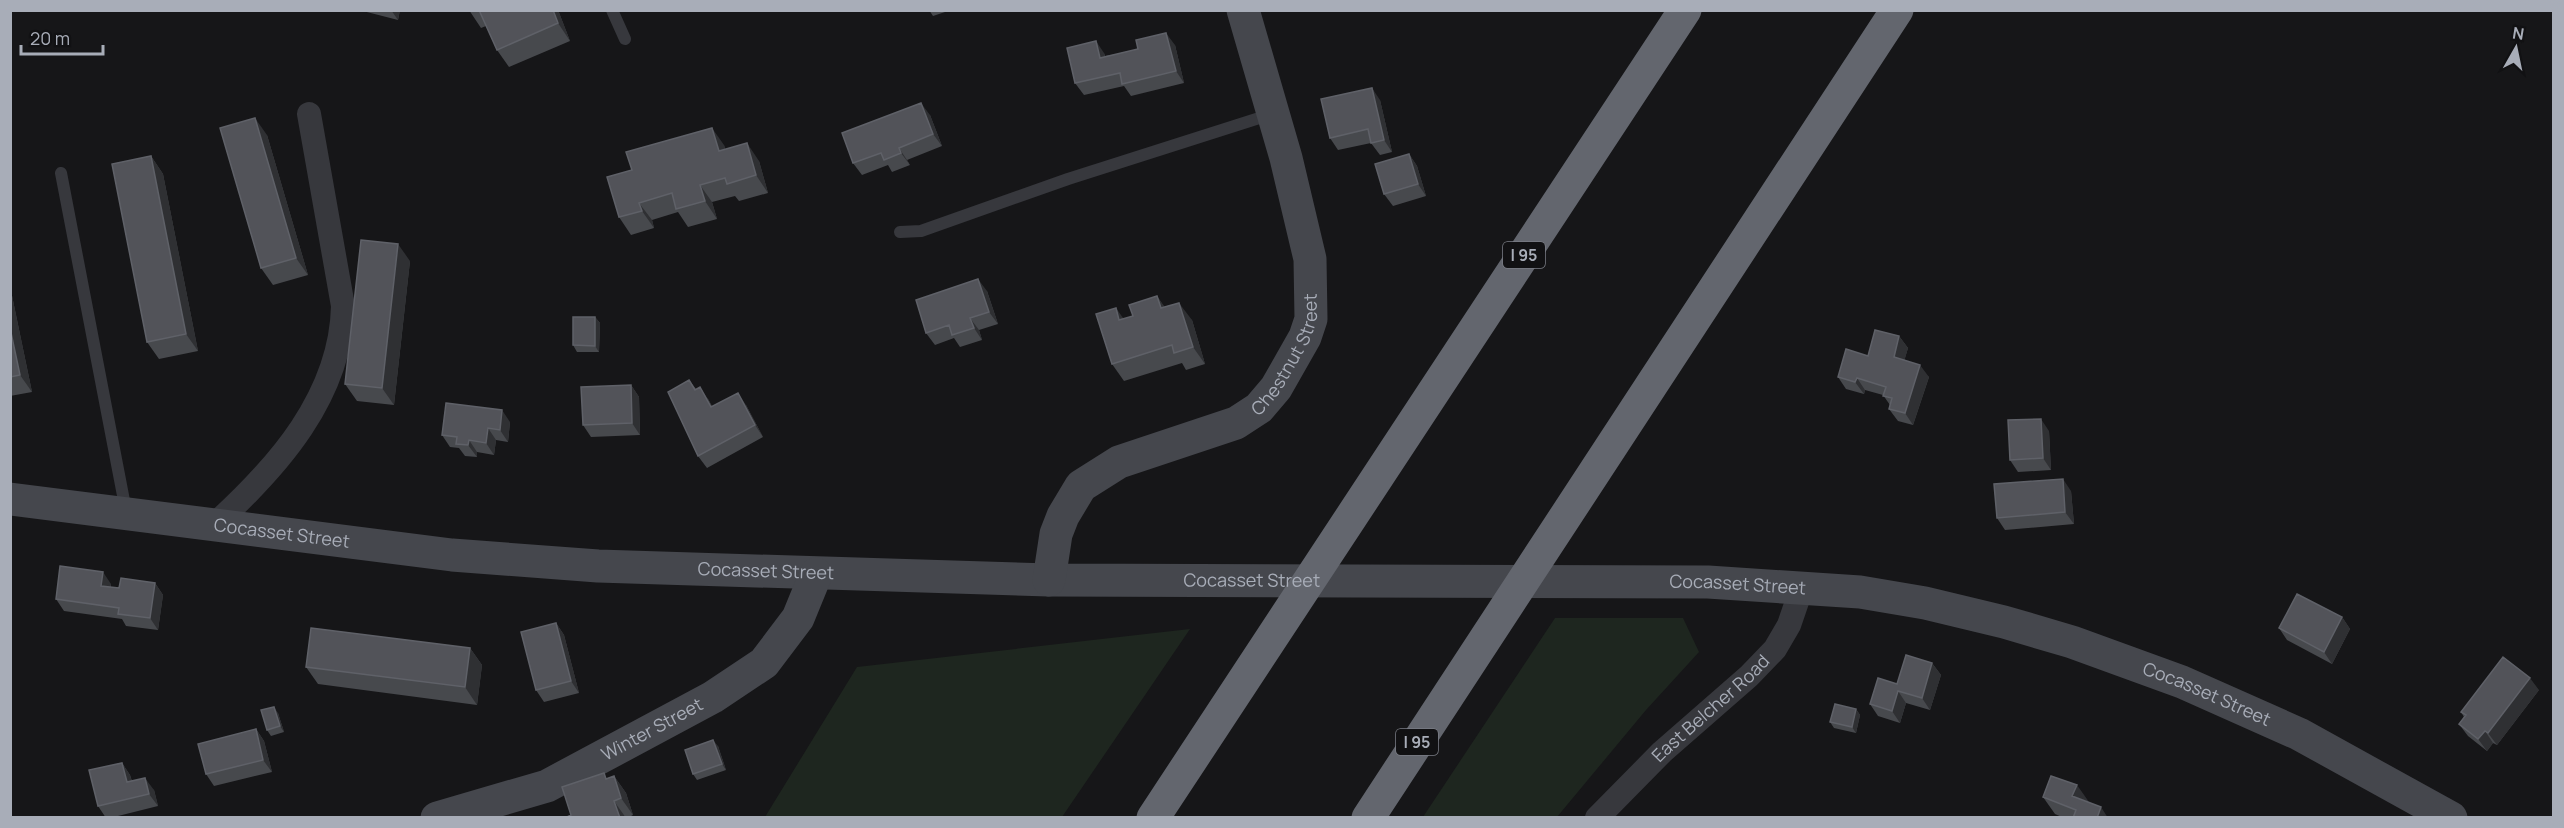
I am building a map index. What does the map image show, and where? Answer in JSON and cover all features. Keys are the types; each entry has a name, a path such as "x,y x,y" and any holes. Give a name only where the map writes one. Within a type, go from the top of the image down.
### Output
{"highway":[{"name":"I 95","path":"1153,818 1685,10"},
{"name":"I 95","path":"1368,818 1897,10"}],"main road":[{"name":"Chestnut Street","path":"1049,580 1056,534 1063,516 1081,486 1119,462 1236,423 1259,408 1276,388 1305,337 1311,319 1310,259 1273,114 1243,10"},
{"name":"Cocasset Street","path":"10,498 126,515 518,561 816,574 1049,580 1708,582 1802,587 1882,595 1954,609 2025,628 2125,660 2208,692 2277,723 2451,818"},
{"name":"Winter Street","path":"437,818 548,786 713,697 764,663 798,618 816,574"}],"street":[{"path":"214,525 303,429 318,404 334,364 342,333 343,306 309,114"},
{"name":"East Belcher Road","path":"1598,818 1662,752 1749,676 1775,649 1789,626 1802,587"}],"lane":[{"path":"612,10 626,39"},
{"path":"900,232 921,231 1068,178 1273,114"},
{"path":"61,173 126,515"}],"shaded area":[{"path":"1555,618 1683,618 1699,652 1646,710 1557,817 1423,817"},
{"path":"1190,629 1062,817 765,817 857,667"}],"building":[{"path":"479,10 553,10 558,23 497,50"},
{"path":"1166,33 1176,71 1122,84 1120,73 1075,83 1067,48 1096,41 1100,58 1138,49 1136,40"},
{"path":"1372,88 1384,140 1371,143 1368,129 1330,138 1321,99"},
{"path":"921,103 933,134 899,148 901,153 884,160 881,153 853,163 842,133"},
{"path":"255,118 296,258 261,268 220,128"},
{"path":"712,128 719,151 747,143 756,175 727,184 725,178 700,185 705,201 676,209 672,193 639,203 642,211 619,217 607,177 632,170 626,152"},
{"path":"1409,154 1418,184 1384,194 1375,164"},
{"path":"151,156 186,334 147,342 112,164"},
{"path":"361,240 398,244 382,388 345,384"},
{"path":"978,279 989,312 970,318 974,328 952,335 949,325 926,333 916,300"},
{"path":"1157,296 1161,308 1179,303 1193,347 1174,353 1172,345 1112,364 1096,314 1116,308 1119,320 1133,316 1129,305"},
{"path":"573,317 595,317 595,346 573,345"},
{"path":"10,328 20,375 10,377"},
{"path":"1875,330 1899,336 1894,357 1920,365 1905,413 1889,409 1892,398 1883,396 1886,387 1857,378 1855,382 1838,377 1846,349 1868,356"},
{"path":"689,380 695,390 700,387 711,407 738,393 755,425 698,456 668,392"},
{"path":"631,385 632,423 583,425 581,387"},
{"path":"446,403 502,410 500,430 488,428 486,443 469,440 468,445 456,444 457,437 442,435"},
{"path":"2041,419 2043,458 2010,460 2008,420"},
{"path":"2063,479 2065,512 1997,518 1994,484"},
{"path":"60,566 103,572 101,586 119,588 121,578 155,583 150,618 118,614 119,608 56,599"},
{"path":"2297,594 2342,617 2324,652 2279,628"},
{"path":"556,623 571,681 536,690 521,632"},
{"path":"311,628 470,648 465,687 306,667"},
{"path":"1906,655 1932,663 1922,698 1898,691 1892,711 1870,704 1878,678 1897,684"},
{"path":"2503,657 2530,678 2488,733 2485,731 2478,739 2459,724 2466,715 2461,712"},
{"path":"1835,704 1856,709 1852,727 1830,722"},
{"path":"274,707 280,726 267,730 261,710"},
{"path":"256,729 263,760 206,774 198,744"},
{"path":"713,740 722,764 693,774 685,750"},
{"path":"122,763 127,782 145,778 149,794 98,806 89,770"},
{"path":"604,773 606,779 614,776 621,798 614,801 620,818 565,818 571,815 562,787"},
{"path":"2051,776 2077,785 2072,796 2101,807 2097,818 2073,818 2076,810 2043,797"}]}
